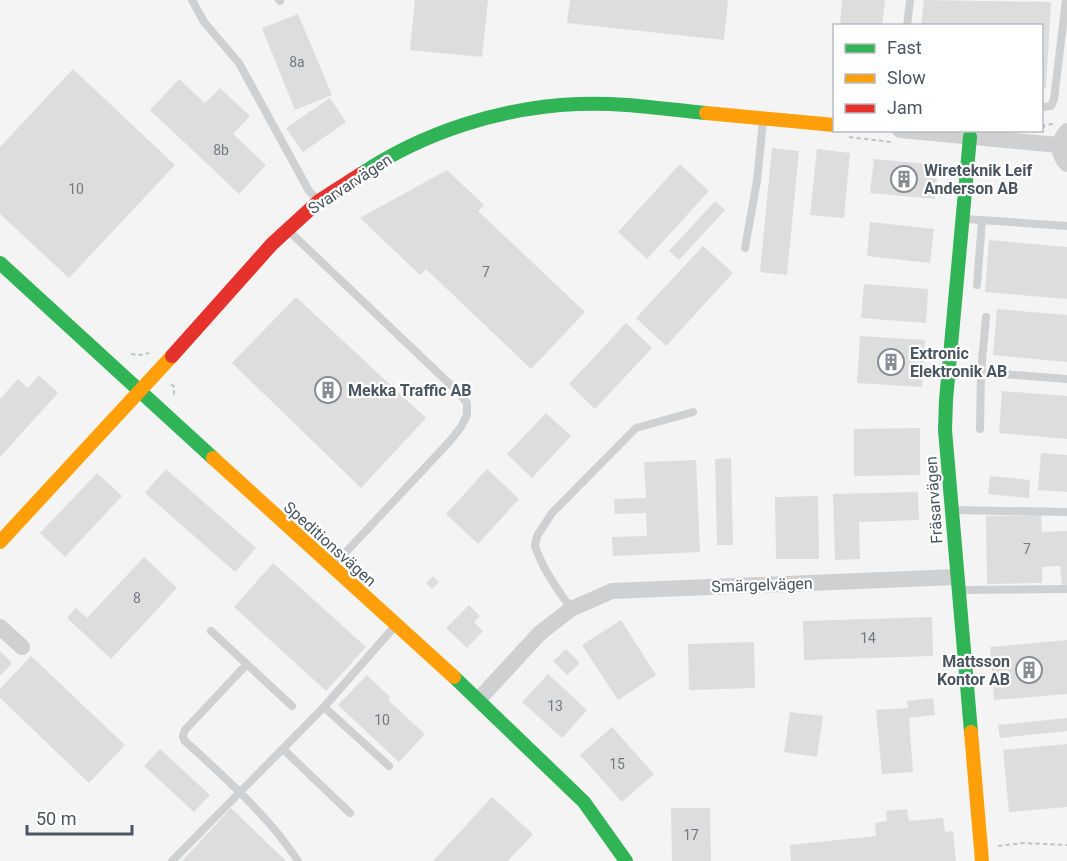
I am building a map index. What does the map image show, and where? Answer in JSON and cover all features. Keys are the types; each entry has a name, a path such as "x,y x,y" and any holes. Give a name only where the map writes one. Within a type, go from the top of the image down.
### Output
{"street":[{"name":"Svarvarvägen","path":"0,542 272,244 319,201 364,171 410,146 457,127 510,112 578,104 764,119 833,129"},
{"path":"898,136 965,134 1063,138 1063,159 1067,164"},
{"name":"Fräsarvägen","path":"965,134 963,219 945,430 981,854"},
{"name":"Speditionsvägen","path":"0,262 332,568 479,699 584,802 626,861"},
{"name":"Smärgelvägen","path":"479,699 540,633 571,609 612,591 957,583"},
{"path":"0,627 22,647"}],"lane":[{"path":"192,0 204,22 239,63 309,191 319,201"},
{"path":"908,24 910,0"},
{"path":"1043,107 1051,106 1054,99 1066,0"},
{"path":"745,248 757,181 764,119"},
{"path":"963,219 1067,226"},
{"path":"977,285 982,220"},
{"path":"287,230 467,403 467,415 450,441 332,568"},
{"path":"980,429 981,372 987,317"},
{"path":"949,370 1067,379"},
{"path":"571,609 544,569 535,546 544,524 636,428 693,412"},
{"path":"951,510 1067,512"},
{"path":"957,583 1067,589"},
{"path":"172,861 324,707 395,625"},
{"path":"211,631 292,706"},
{"path":"247,664 185,730 184,740 240,792 298,861"},
{"path":"324,707 388,766"},
{"path":"283,749 350,813"}],"path":[{"path":"857,132 898,136"},
{"path":"125,354 140,355 155,352"},
{"path":"174,387 177,380"},
{"path":"981,854 1023,843 1067,845"}],"building":[{"path":"415,0 488,0 482,57 410,50"},
{"path":"570,0 728,0 724,40 567,23"},
{"path":"842,0 885,0 882,24 840,24"},
{"path":"924,0 1051,2 1046,89 1043,88 1043,24 921,24"},
{"path":"298,14 332,95 295,110 262,28"},
{"path":"73,69 175,165 69,278 0,214 0,147"},
{"path":"179,79 205,103 220,88 250,116 233,134 266,165 239,194 150,110"},
{"path":"330,98 346,122 303,152 286,128"},
{"path":"772,148 799,151 787,275 760,272"},
{"path":"817,149 850,153 844,218 810,215"},
{"name":"Wireteknik Leif Anderson AB","path":"874,159 938,165 935,199 870,193"},
{"path":"680,164 709,191 647,259 618,232"},
{"path":"447,170 484,205 478,211 585,312 531,369 426,269 420,275 360,218"},
{"path":"715,201 725,210 679,260 669,251"},
{"path":"870,222 934,229 930,263 867,256"},
{"path":"989,240 1067,247 1067,299 985,292"},
{"path":"703,246 733,273 666,346 636,318"},
{"path":"864,284 928,289 926,323 861,318"},
{"name":"Mekka Traffic AB","path":"296,297 426,418 361,488 232,363"},
{"path":"997,309 1067,315 1067,362 993,355"},
{"path":"626,323 652,348 595,409 569,384"},
{"name":"Extronic Elektronik AB","path":"860,336 925,340 922,387 857,383"},
{"path":"39,375 58,393 0,457 0,399 18,379 28,388"},
{"path":"1002,391 1067,396 1067,439 999,433"},
{"path":"546,413 571,436 532,478 507,454"},
{"path":"920,428 920,475 854,476 854,429"},
{"path":"1041,453 1067,455 1067,492 1038,490"},
{"path":"731,458 733,545 717,545 715,459"},
{"path":"696,460 700,552 613,556 612,537 647,536 646,513 615,514 614,499 646,498 644,462"},
{"path":"166,469 256,548 235,572 145,493"},
{"path":"487,469 519,499 478,544 446,514"},
{"path":"97,473 122,496 65,557 40,533"},
{"path":"990,476 1030,480 1029,498 988,494"},
{"path":"918,492 919,520 859,522 860,559 835,560 833,494"},
{"path":"818,496 819,559 776,559 775,497"},
{"path":"1041,515 1042,532 1067,531 1067,586 1062,586 1060,566 1042,567 1042,583 987,584 986,516"},
{"path":"144,557 177,588 111,659 67,618 76,608 87,618"},
{"path":"273,563 366,647 326,691 234,607"},
{"path":"433,576 439,582 432,589 426,583"},
{"path":"469,605 480,616 474,622 483,631 467,648 446,628"},
{"path":"932,617 933,656 804,660 803,621"},
{"path":"621,620 656,675 618,700 582,645"},
{"name":"Mattsson Kontor AB","path":"1067,640 1067,694 994,700 990,647"},
{"path":"754,642 755,688 689,690 688,644"},
{"path":"566,649 580,663 567,675 553,661"},
{"path":"0,651 12,663 0,676"},
{"path":"31,656 125,745 89,783 0,698 0,689"},
{"path":"548,674 587,710 562,738 522,702"},
{"path":"367,675 390,697 388,700 425,734 399,762 338,705"},
{"path":"933,698 935,715 909,718 913,772 882,774 876,710 908,708 907,701"},
{"path":"790,712 823,716 817,757 784,752"},
{"path":"1067,718 1067,731 1000,738 998,725"},
{"path":"612,727 654,774 622,802 580,755"},
{"path":"1067,744 1067,807 1009,812 1003,750"},
{"path":"160,749 210,795 194,812 144,766"},
{"path":"492,797 533,834 508,861 433,861"},
{"path":"231,808 286,861 182,861"},
{"path":"671,808 710,808 711,861 672,861"},
{"path":"907,809 909,821 943,818 945,832 953,831 956,861 791,861 790,845 876,836 875,823 887,821 886,811"}],"traffic: fast":[{"path":"361,174 385,159 437,134 465,124 521,110 578,104 610,104 706,113"},
{"path":"970,137 945,430 971,732"},
{"path":"0,263 213,458"},
{"path":"454,677 584,802 626,861"}],"traffic: slow":[{"path":"706,113 833,125"},
{"path":"0,542 172,356"},
{"path":"213,458 454,677"},
{"path":"971,732 982,861"}],"traffic: jam":[{"path":"172,356 272,244 319,201 361,174"}],"place":[{"name":"Wireteknik Leif Anderson AB","path":"904,179"},
{"name":"Extronic Elektronik AB","path":"891,362"},
{"name":"Mekka Traffic AB","path":"328,390"},
{"name":"Mattsson Kontor AB","path":"1029,670"}]}
